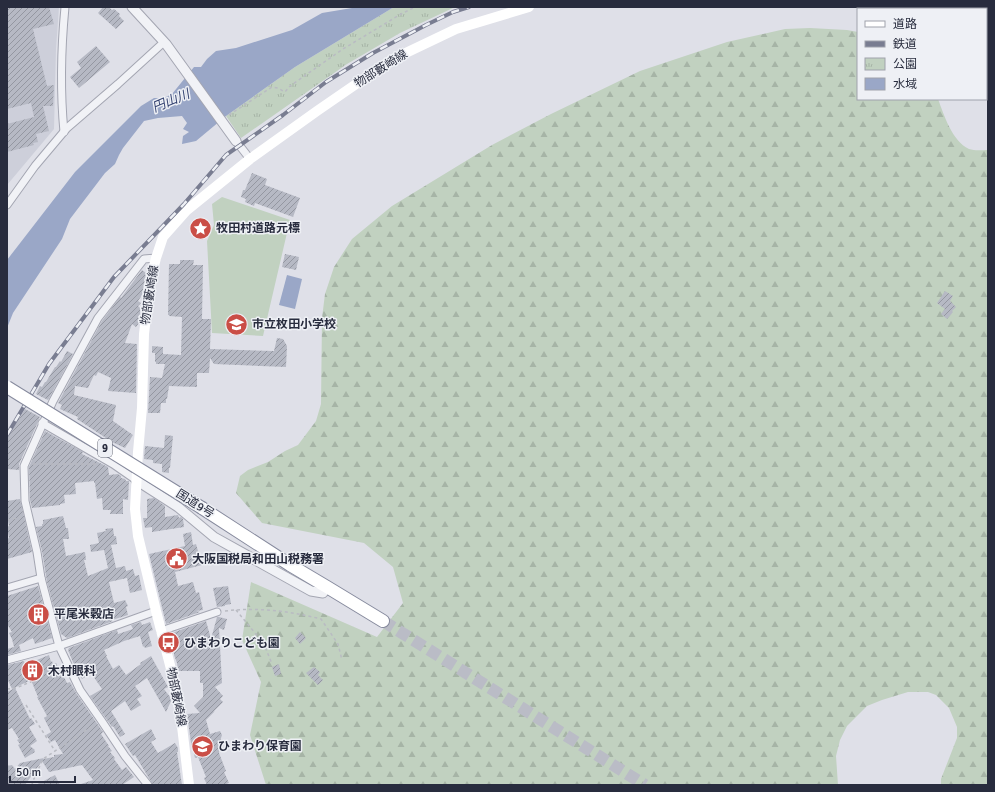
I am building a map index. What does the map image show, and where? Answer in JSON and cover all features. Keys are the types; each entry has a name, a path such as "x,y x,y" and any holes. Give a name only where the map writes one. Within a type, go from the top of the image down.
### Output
{"highway":[{"name":"国道9号","path":"7,387 202,508 290,565 383,621"}],"main road":[{"name":"物部藪崎線","path":"189,785 181,718 171,669 138,536 135,509 142,408 144,334 150,282 163,237 187,210 250,159 391,60 456,29 529,7"}],"street":[{"path":"64,132 62,110 62,43 65,7"},
{"path":"132,7 165,43 250,159"},
{"path":"7,205 35,166 64,132 165,43"},
{"path":"148,785 125,756 102,720 80,690 59,646 41,578 37,552 25,501 24,466 53,401 98,318 144,259 156,258"},
{"path":"42,423 113,464 178,507 214,537 311,591 323,592 327,586"},
{"path":"7,588 41,578"},
{"path":"7,660 59,646 156,612"},
{"path":"161,632 217,612"}],"path":[{"path":"228,117 228,115 272,87 278,88 285,92 290,86 343,49 415,7"},
{"path":"25,464 97,464"},
{"path":"7,520 29,516"},
{"path":"217,612 262,609 288,612 321,619 338,644 342,660"},
{"path":"236,610 264,644 272,664"},
{"path":"7,689 16,688 69,666"},
{"path":"26,705 55,751"},
{"path":"33,785 32,783 43,759 102,720"}],"shaded area":[{"path":"7,7 59,7 56,49 54,129 7,185"}],"green space":[{"path":"394,7 455,7 400,33 347,64 241,138 226,116 295,67"},
{"path":"810,28 857,32 857,100 938,100 949,127 958,140 969,149 988,150 988,785 941,785 941,779 957,738 957,727 949,708 936,695 928,692 908,692 867,706 847,726 840,740 836,756 838,785 266,785 250,735 261,682 242,640 251,582 377,637 403,603 393,567 364,543 262,523 236,493 240,476 248,470 268,462 298,445 316,421 321,404 322,318 325,294 334,267 352,239 392,206 492,145 551,114 640,71 727,42 785,29"},
{"path":"222,197 290,220 263,336 212,333 207,241 214,225 212,204"}],"water":[{"name":"円山川","path":"369,7 394,7 295,67 226,116 196,141 182,144 183,136 189,132 183,129 187,123 182,116 144,121 123,148 115,164 105,173 70,219 62,239 13,313 7,328 7,260 75,172 141,106 154,98 164,98 172,94 194,67 201,67 216,51 236,48 292,30 322,13"},
{"path":"287,275 302,279 295,309 279,305"}],"building":[{"path":"7,7 49,7 54,24 33,29 47,86 54,85 53,106 43,106 49,131 36,134 38,142 33,143 34,145 7,152 7,124 34,117 31,103 7,109"},
{"path":"103,7 109,7 112,10 114,9 120,14 119,16 124,21 116,29 98,13"},
{"path":"96,46 110,62 79,88 70,77 81,68 77,62"},
{"path":"252,173 267,179 265,185 300,198 293,217 255,203 254,206 245,202 246,199 241,197"},
{"path":"285,254 299,257 296,270 282,267"},
{"path":"180,260 194,260 193,265 203,265 202,319 211,319 210,349 274,351 277,338 283,339 287,346 286,367 214,364 210,358 209,373 197,373 197,387 169,386 166,403 161,403 160,413 148,413 150,377 162,378 165,364 156,364 155,353 152,353 152,346 163,347 163,354 181,355 182,317 168,315 169,264 180,264"},
{"path":"142,270 146,273 142,295 138,301 141,303 138,306 140,308 140,314 138,317 139,323 136,327 132,324 125,343 137,344 136,393 108,391 111,378 98,372 96,376 94,375 88,388 75,386 74,395 116,405 113,421 133,435 125,448 112,442 77,419 78,417 60,409 62,405 58,403 102,321"},
{"path":"945,291 953,296 950,301 956,307 947,319 941,314 945,309 937,303"},
{"path":"67,351 73,354 48,400 36,394 40,386 42,387 55,367 60,361 61,362"},
{"path":"25,409 40,417 19,464 19,470 7,469 7,435"},
{"path":"45,431 83,452 82,454 108,467 109,475 118,474 121,478 129,481 128,500 123,499 123,514 110,514 111,510 103,510 102,498 97,499 94,481 75,483 76,494 64,495 65,503 60,505 32,508 30,500 29,467"},
{"path":"165,435 173,436 169,473 162,472 162,464 153,463 153,460 144,459 145,446 164,448"},
{"path":"154,498 165,506 165,517 178,515 179,518 181,517 183,519 184,527 152,532 152,527 145,528 143,518 147,518 147,499"},
{"path":"20,499 32,552 7,559 7,539 9,538 7,527 9,526 7,501"},
{"path":"63,516 66,528 68,528 69,539 63,539 66,556 85,552 86,560 84,560 88,576 108,568 104,550 91,552 90,545 99,543 97,533 106,531 105,529 113,528 117,544 111,545 116,568 125,566 126,571 133,569 135,576 139,575 142,590 130,593 127,578 109,582 114,603 125,600 128,606 126,607 128,615 67,638 61,634 47,582 36,527 42,526 43,520"},
{"path":"191,532 193,545 196,544 202,565 175,572 178,586 193,582 196,593 199,592 203,610 196,611 200,612 166,624 149,554 185,546 183,534"},
{"path":"38,586 52,638 35,644 33,638 19,645 21,651 7,655 7,649 14,647 9,633 12,632 7,624 7,596"},
{"path":"228,586 231,604 217,607 213,588"},
{"path":"217,617 227,619 224,630 219,628 222,683 215,687 223,696 220,699 223,702 206,720 210,734 220,731 222,735 219,753 226,771 224,772 229,783 223,785 207,785 204,778 206,777 198,757 195,758 191,743 187,714 200,713 194,706 203,697 203,683 200,683 200,671 178,671 169,634 206,621 211,639"},
{"path":"141,622 142,625 150,622 153,630 148,632 152,646 145,648 144,646 143,647 140,636 104,650 106,656 113,669 119,665 126,675 151,656 168,687 164,689 171,701 166,712 147,678 135,686 142,696 137,699 141,705 131,711 125,701 111,711 125,734 120,737 90,696 102,689 91,673 82,679 68,650 69,648 117,630 118,634 133,629 131,625"},
{"path":"300,632 306,638 300,644 295,638"},
{"path":"49,655 51,662 52,661 53,664 56,663 67,683 70,682 103,732 101,734 112,751 110,752 115,758 114,759 122,770 126,767 134,777 122,785 81,785 93,780 82,765 49,772 42,761 25,785 7,785 7,766 12,765 15,769 20,763 63,754 55,740 51,742 46,735 51,732 44,718 47,716 37,697 31,680 12,689 7,678 7,665 24,661 25,665"},
{"path":"279,664 281,674 275,676 272,667"},
{"path":"314,667 320,672 318,675 323,680 318,685 306,673"},
{"path":"15,688 30,719 31,718 35,724 29,727 37,741 30,746 35,750 35,752 25,758 18,745 20,744 17,740 19,739 12,728 7,730 7,692"},
{"path":"151,729 156,739 151,742 158,753 175,743 178,748 177,752 182,785 153,785 135,755 133,756 125,744"},
{"path":"55,775 60,785 36,785"}],"tunnel":[{"path":"383,621 645,785"}],"railway":[{"path":"7,435 49,364 114,277 184,204 226,155 283,115 326,82 373,53 453,12 469,7"}],"place":[{"name":"牧田村道路元標","path":"200,228"},
{"name":"市立枚田小学校","path":"237,324"},
{"name":"大阪国税局和田山税務署","path":"176,559"},
{"name":"平尾米穀店","path":"39,614"},
{"name":"ひまわりこども園","path":"169,643"},
{"name":"木村眼科","path":"33,671"},
{"name":"ひまわり保育園","path":"203,746"}]}
